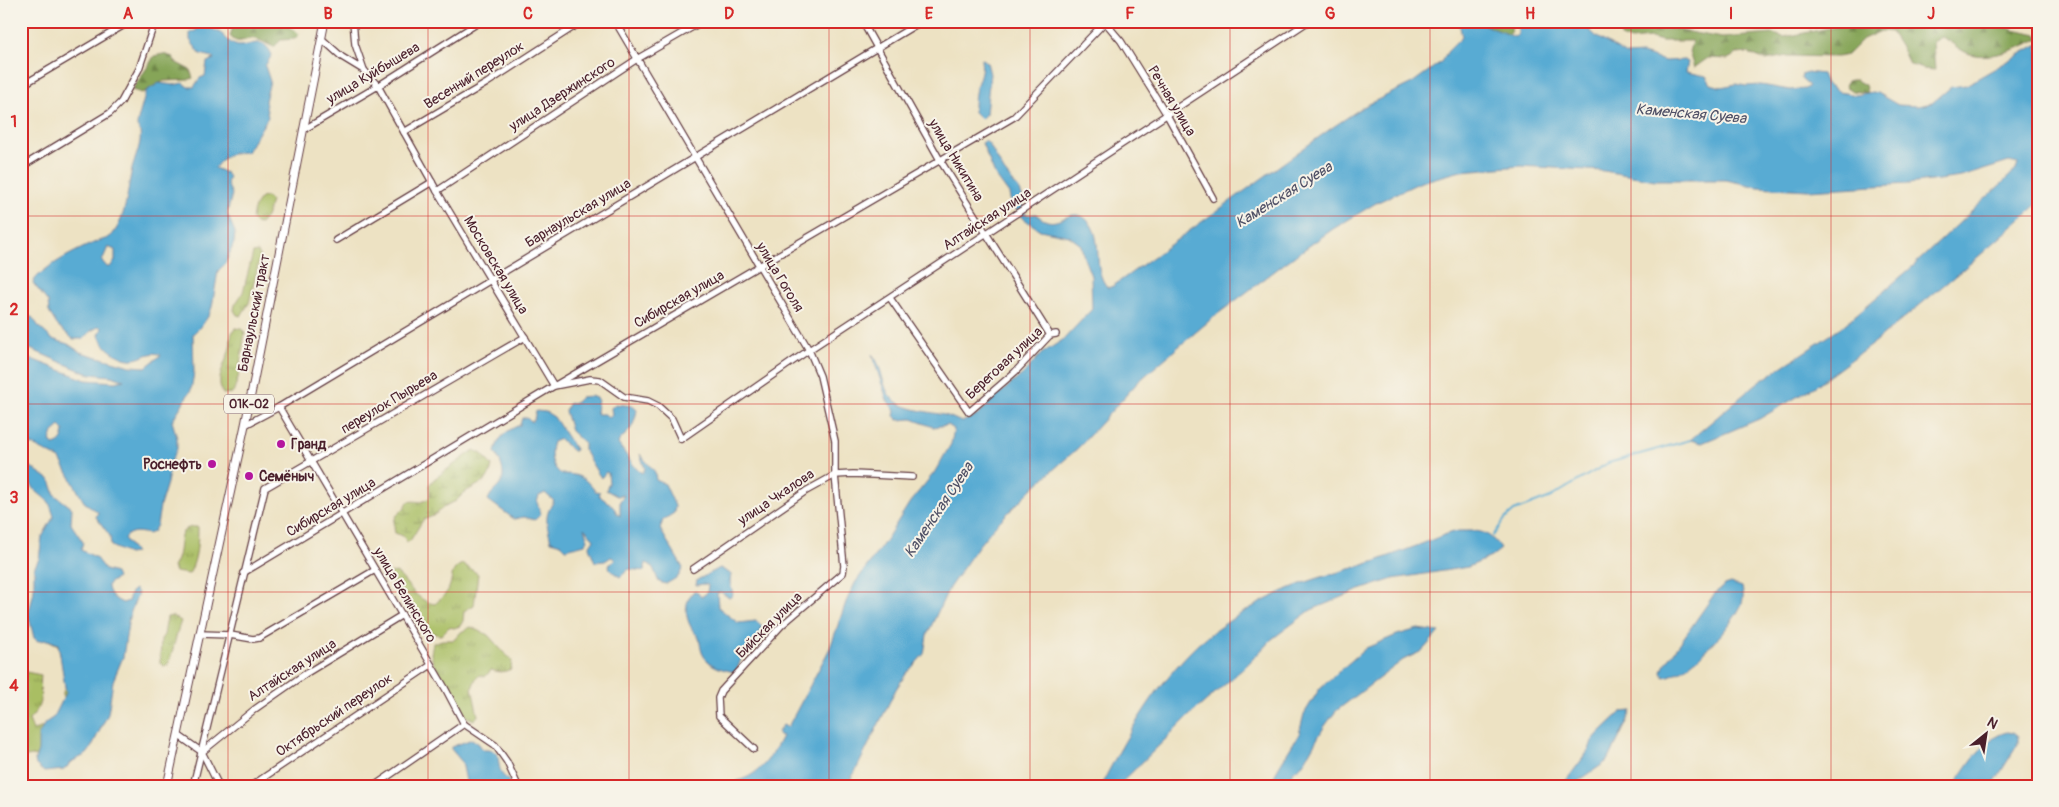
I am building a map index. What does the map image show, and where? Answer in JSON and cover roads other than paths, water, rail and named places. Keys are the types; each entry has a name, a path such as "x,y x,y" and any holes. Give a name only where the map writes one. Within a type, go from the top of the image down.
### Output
{"main road":[{"name":"Барнаульский тракт","path":"167,786 245,425 326,21"}],"street":[{"path":"21,86 132,21"},
{"path":"21,167 110,113 121,102 139,69 155,21"},
{"path":"353,21 355,44 365,71"},
{"name":"улица Куйбышева","path":"303,130 378,86 480,21"},
{"name":"Весенний переулок","path":"404,132 487,83 583,21"},
{"name":"улица Гоголя","path":"614,21 809,350 820,376 829,408 835,441 835,475 844,566 843,573"},
{"name":"улица Дзержинского","path":"436,191 637,59 703,21"},
{"name":"улица Никитина","path":"862,21 940,160 1053,334"},
{"name":"Барнаульская улица","path":"245,425 279,407 922,21"},
{"name":"Алтайская улица","path":"554,386 590,379 600,380 624,397 648,401 658,406 672,419 682,439 809,350 1309,21"},
{"name":"Речная улица","path":"1105,22 1121,40 1167,115 1213,198"},
{"name":"Сибирская улица","path":"243,573 343,515 554,386 1014,117 1105,22"},
{"name":"Московская улица","path":"322,39 342,57 365,71 378,86 436,191 554,386"},
{"path":"336,240 432,182"},
{"name":"Береговая улица","path":"890,298 969,412 1015,372 1053,334"},
{"name":"переулок Пырьева","path":"243,573 265,488 525,336"},
{"name":"улица Белинского","path":"279,407 464,724 495,745 507,762 518,786"},
{"name":"улица Чкалова","path":"693,569 806,491 835,475 912,477"},
{"path":"200,634 259,638 375,570"},
{"path":"193,786 230,635 243,573"},
{"name":"Бийская улица","path":"754,749 719,716 718,698 721,691 782,625 843,573"},
{"name":"Алтайская улица","path":"202,752 255,709 305,674 402,615"},
{"name":"Октябрьский переулок","path":"251,786 431,665"},
{"path":"374,786 464,724"},
{"path":"178,735 202,752 219,786"}],"water":[{"name":"Каменская Суева","path":"1454,21 1479,21 1484,25 1515,37 1518,34 1518,21 1530,21 1548,26 1559,23 1576,23 1585,26 1597,37 1627,55 1642,54 1665,61 1684,60 1688,62 1686,72 1706,76 1711,84 1721,87 1736,84 1746,86 1761,85 1790,90 1805,89 1809,86 1801,79 1802,74 1807,72 1822,74 1826,84 1838,92 1857,95 1872,92 1898,105 1918,106 1932,103 1951,87 1966,85 2038,44 2038,204 1979,256 1874,343 1814,387 1759,419 1702,443 1690,440 1756,384 1838,330 1911,268 2016,170 2018,164 2009,162 1961,177 1908,184 1808,190 1758,187 1726,180 1655,180 1604,171 1521,166 1461,171 1421,182 1376,203 1333,229 1215,316 1138,382 1078,448 1035,486 994,527 949,588 927,635 924,654 906,674 896,689 855,772 846,786 741,786 737,781 759,769 774,751 782,736 778,735 778,732 783,725 787,727 789,725 830,648 846,602 855,583 884,543 910,502 934,473 951,444 954,429 948,425 933,427 912,419 898,420 894,416 895,411 887,400 872,354 878,363 886,388 892,399 905,406 962,422 978,415 992,400 1023,374 1041,354 1064,339 1092,309 1091,276 1081,245 1069,236 1040,230 1024,219 1011,203 1009,194 995,175 982,143 985,141 989,144 1004,171 1020,191 1023,212 1027,215 1036,214 1044,220 1051,222 1074,215 1080,215 1086,219 1092,226 1095,235 1100,271 1108,288 1333,127 1363,107 1412,83 1441,62 1448,51 1462,37 1460,27"},
{"path":"198,26 214,30 235,45 259,43 264,44 268,48 272,55 265,66 270,81 265,101 268,117 247,152 229,155 215,168 226,173 229,177 227,184 232,194 227,214 235,232 234,243 225,264 218,271 209,315 193,334 194,373 191,390 172,421 177,438 177,449 171,461 157,525 153,532 148,534 132,533 124,538 135,553 128,554 111,546 110,536 96,517 98,512 84,502 60,459 21,439 21,396 29,402 32,398 22,379 21,355 86,380 115,382 124,380 111,376 90,374 21,345 21,321 26,321 29,317 32,317 52,339 68,344 80,352 130,366 146,367 161,355 151,354 134,359 123,358 108,348 101,340 99,335 102,328 100,326 91,331 84,339 73,339 57,325 49,312 48,302 33,283 51,265 109,237 118,227 124,211 132,169 139,146 140,132 137,125 146,91 159,83 173,85 183,83 188,87 194,87 200,78 205,76 207,62 214,59 213,57 200,54 190,40 190,33 197,30","holes":["108,247 115,250 115,261 110,267 107,267 102,261","60,426 64,430 62,438 53,445 50,441 53,432"]},
{"path":"983,59 987,62 990,74 986,114 981,119 974,112 974,103 975,91 981,71 981,60"},
{"path":"591,396 598,399 596,412 598,414 605,414 608,417 612,415 611,408 615,404 634,406 637,410 631,428 618,444 642,473 645,469 640,454 655,472 656,480 665,484 675,506 674,513 663,520 660,529 683,568 678,577 666,584 659,582 653,568 646,563 644,571 629,569 620,577 610,570 609,565 615,560 613,558 595,562 589,547 594,539 584,528 588,540 585,544 566,549 561,544 551,541 547,516 554,501 545,493 539,496 537,502 541,514 535,520 524,517 514,519 488,500 503,479 501,465 495,452 501,438 511,429 520,425 522,418 527,418 531,422 536,411 546,412 554,417 575,449 573,451 560,439 553,442 551,455 555,467 561,474 577,476 588,482 595,491 600,492 598,494 620,516 620,501 624,495 617,496 606,490 609,483 608,473 606,472 601,478 584,450 584,443 571,431 565,411 568,404 576,402 581,397"},
{"path":"21,460 50,480 55,495 72,508 71,524 83,542 81,550 95,557 105,570 115,573 117,578 108,584 112,596 123,603 128,601 131,592 135,589 138,593 129,617 123,657 113,681 108,714 87,754 73,761 64,770 44,772 36,765 35,760 38,751 38,736 45,723 54,717 66,693 58,644 48,640 38,641 34,638 28,613 34,590 34,568 39,559 42,537 54,516 49,502 36,491 21,471"},
{"path":"1458,531 1482,532 1496,542 1501,549 1491,557 1468,567 1393,579 1357,591 1311,610 1272,639 1246,666 1190,715 1118,786 1101,786 1130,732 1152,698 1177,666 1212,633 1267,599 1293,587 1376,561"},
{"path":"720,568 731,574 730,582 733,595 729,598 721,592 717,593 718,607 738,623 756,621 762,626 758,636 744,653 735,672 716,667 707,660 686,612 688,601 693,592 696,591 701,597 707,593 708,585 696,585 697,580"},
{"path":"1731,583 1742,587 1743,597 1742,603 1730,624 1697,659 1674,674 1664,677 1662,672 1664,666 1715,593"},
{"path":"1418,629 1439,632 1422,651 1403,660 1336,711 1324,727 1303,764 1294,771 1282,786 1270,786 1278,768 1299,734 1304,714 1320,688 1366,648 1397,635"},
{"path":"1632,711 1606,762 1571,786 1562,786 1589,750 1592,741 1599,733 1621,712"},
{"path":"2007,732 2013,733 2018,737 2018,744 1992,786 1954,786 1976,754 1990,740"},
{"path":"472,739 483,750 496,753 501,772 509,781 509,786 463,786 466,781 462,762 451,747"}],"waterway":[{"path":"1493,536 1505,519 1514,511 1551,497 1608,463 1690,440"}],"place":[{"name":"Гранд","path":"281,444"},
{"name":"Роснефть","path":"212,464"},
{"name":"Семёныч","path":"249,476"}]}
